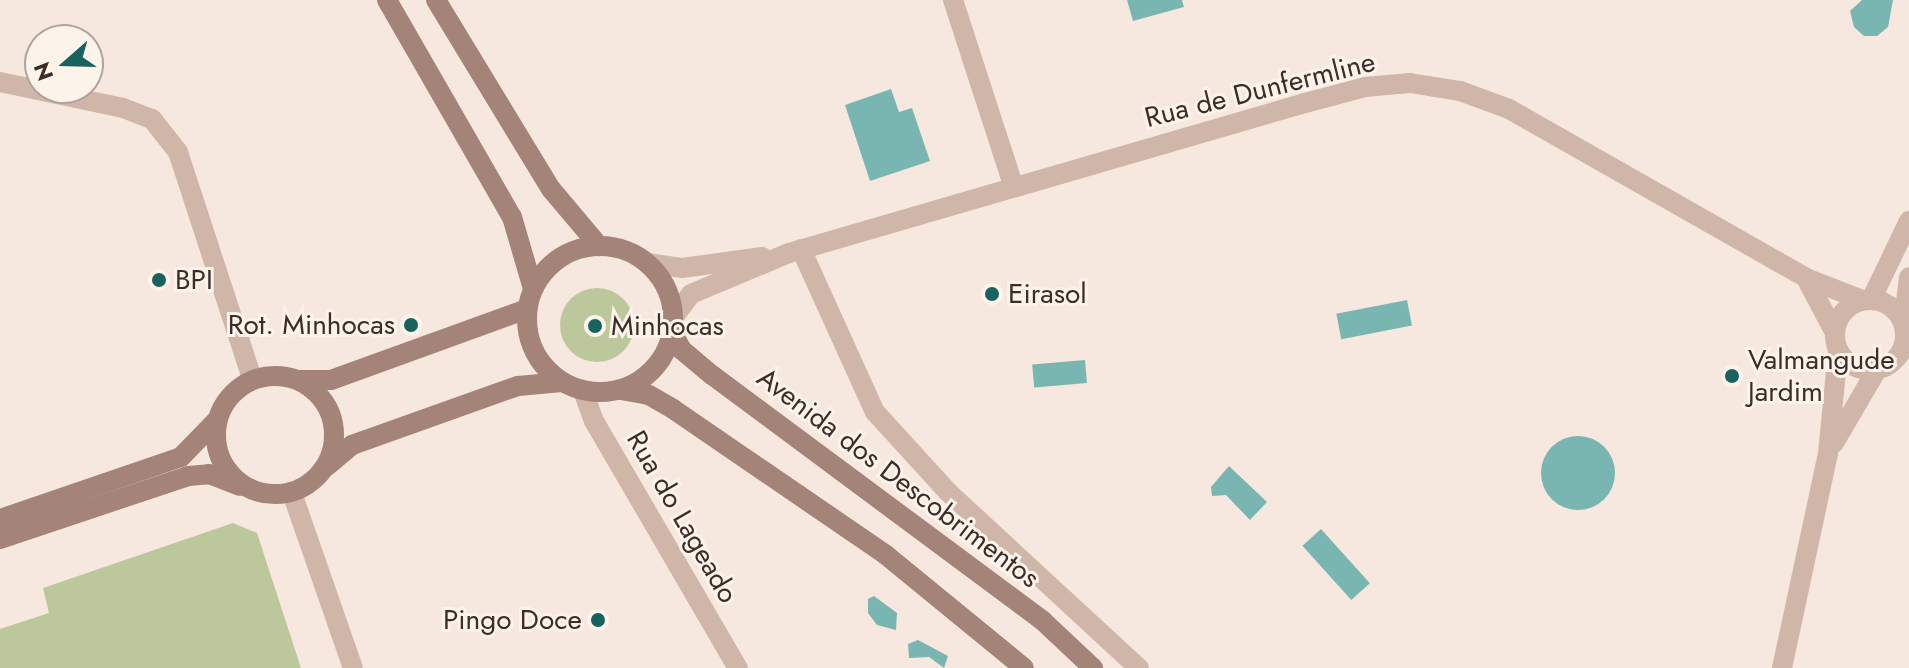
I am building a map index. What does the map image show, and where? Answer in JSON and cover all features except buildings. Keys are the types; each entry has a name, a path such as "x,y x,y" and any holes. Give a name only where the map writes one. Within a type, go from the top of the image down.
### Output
{"main road":[{"path":"387,0 512,217 533,289"},
{"path":"436,0 551,189 599,246"},
{"path":"621,390 654,368 672,325 665,288 647,263 616,248 599,246 560,258 533,289 527,309 534,351 562,382 583,391 621,390 649,395 673,409 874,546 1024,668"},
{"path":"0,519 181,457 217,420 229,397 252,379 275,375 300,380 331,380 527,309"},
{"name":"Avenida dos Descobrimentos","path":"672,325 682,350 712,375 1043,621 1093,668"},
{"path":"300,380 330,411 335,430 327,466"},
{"path":"0,539 188,476 209,474 253,490 292,493 316,479 352,445 518,386 562,382"},
{"path":"217,420 221,460 233,477 253,490"}],"street":[{"path":"953,0 1013,185"},
{"path":"0,82 123,108 152,119 178,152 252,379"},
{"name":"Rua de Dunfermline","path":"672,325 691,294 795,251 1013,185 1365,87 1410,83 1460,91 1509,109 1806,278 1866,300"},
{"path":"1782,668 1828,454 1836,341 1866,300 1909,221"},
{"path":"795,251 875,412 948,492 1139,668"},
{"name":"Rua de Dunfermline","path":"647,263 682,268 795,251"},
{"path":"1828,454 1892,369 1906,329 1909,277"},
{"path":"1806,278 1836,341 1856,370 1892,369"},
{"path":"1866,300 1895,308 1906,329"},
{"name":"Rua do Lageado","path":"583,391 594,421 738,668"},
{"path":"292,493 353,668"}],"green space":[{"path":"590,288 604,288 618,294 628,304 634,325 628,346 618,356 604,362 590,362 576,356 566,346 560,332 560,318 566,304 576,294"},
{"path":"233,523 257,533 301,668 0,668 0,629 49,613 43,588"}],"water":[{"path":"1127,0 1182,0 1184,7 1133,21"},
{"path":"1862,0 1893,0 1888,27 1877,36 1864,36 1854,27 1850,11"},
{"path":"891,89 899,112 912,108 930,161 870,181 845,105"},
{"path":"1407,300 1412,326 1341,339 1336,314"},
{"path":"1085,360 1087,383 1034,388 1032,365"},
{"path":"1571,436 1585,436 1599,442 1609,452 1615,473 1613,487 1599,504 1585,510 1571,510 1557,504 1547,494 1541,480 1541,466 1547,452 1557,442"},
{"path":"1229,466 1267,502 1250,520 1226,495 1212,496 1211,487"},
{"path":"1321,529 1370,583 1351,600 1302,546"},
{"path":"874,596 897,613 896,630 877,625 868,613 868,599"},
{"path":"918,640 948,656 944,668 929,657 909,658 908,644"}],"place":[{"name":"BPI","path":"159,280"},
{"name":"Eirasol","path":"992,294"},
{"name":"Rot. Minhocas","path":"411,325"},
{"name":"Minhocas","path":"595,326"},
{"name":"Valmangude Jardim","path":"1732,376"},
{"name":"Pingo Doce","path":"598,620"}]}
